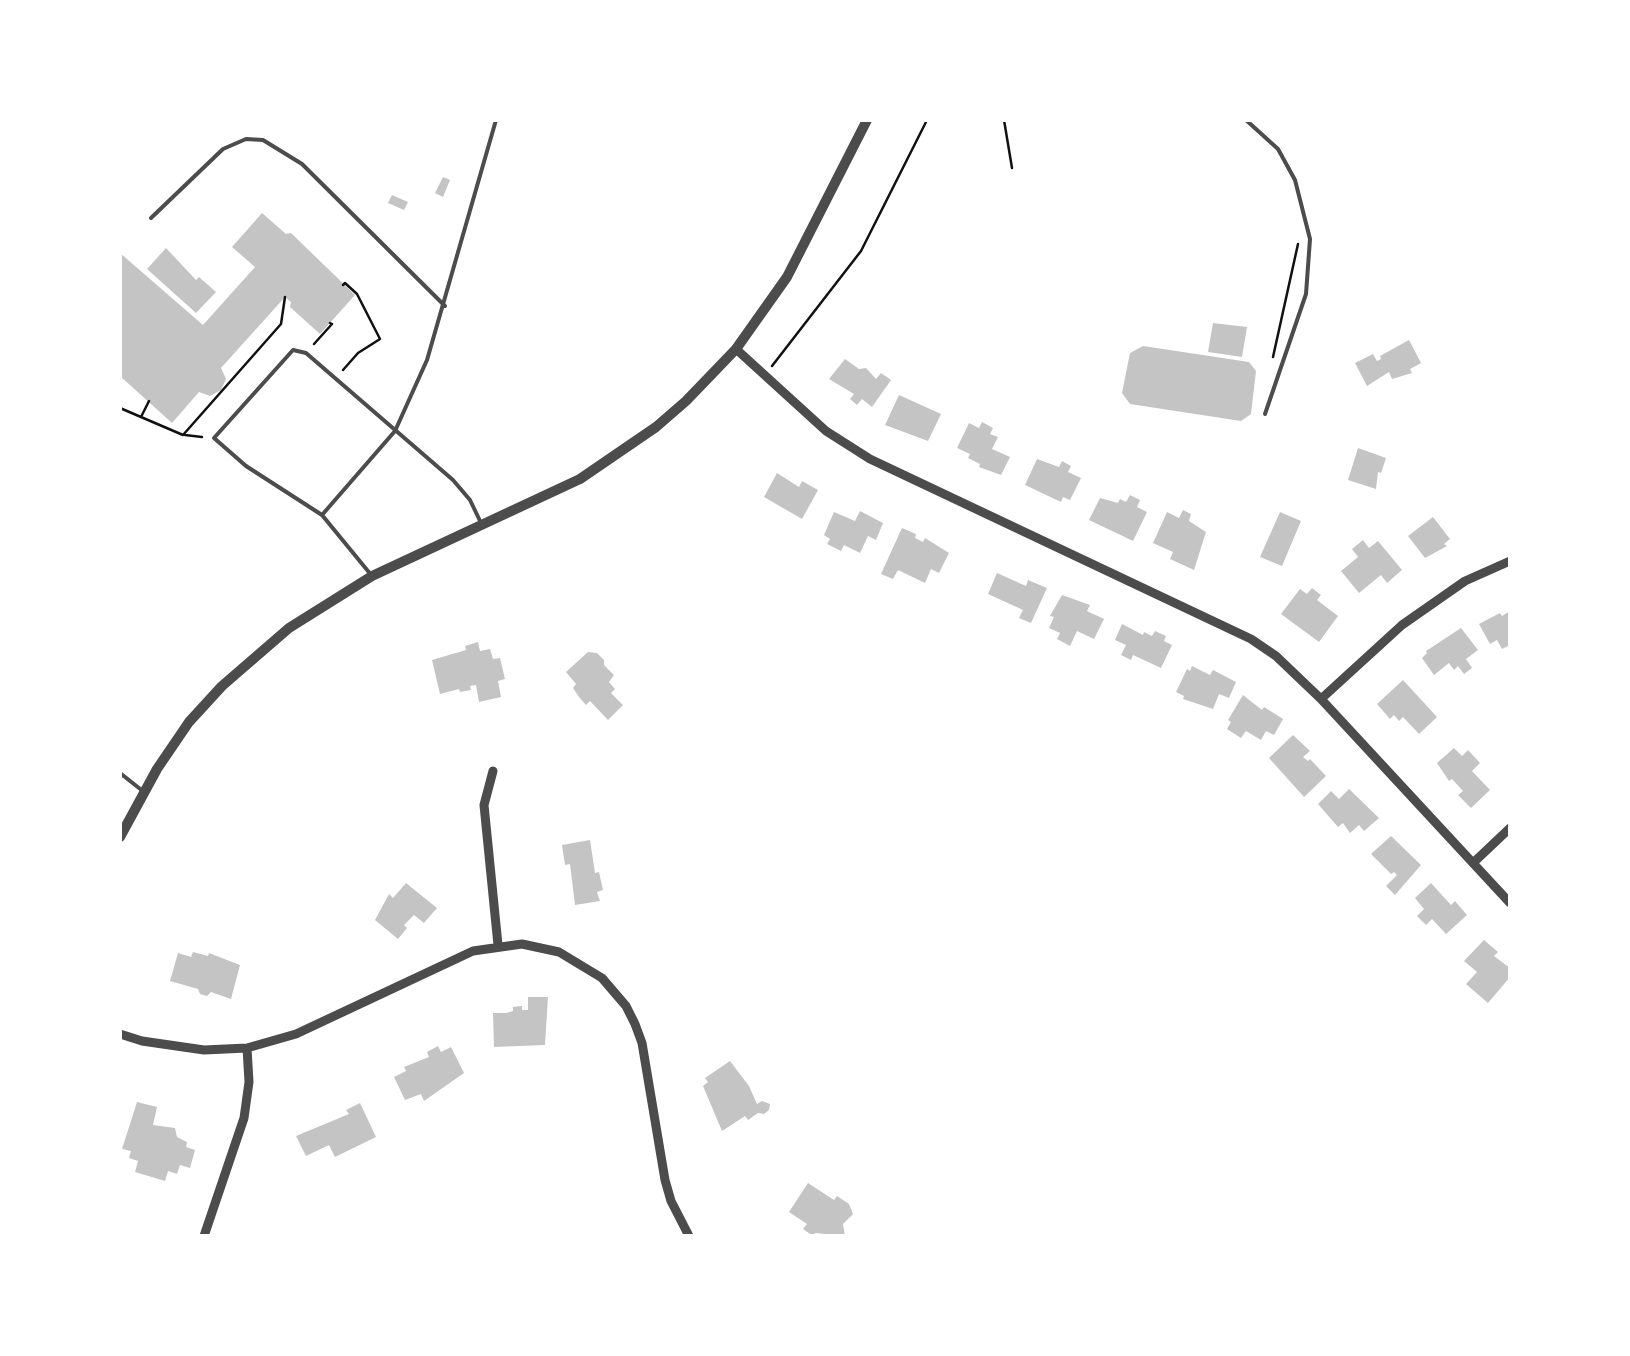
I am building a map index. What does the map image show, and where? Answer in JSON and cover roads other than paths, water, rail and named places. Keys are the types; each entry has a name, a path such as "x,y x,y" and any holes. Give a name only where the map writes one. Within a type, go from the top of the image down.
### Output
{"street":[{"path":"120,837 189,722 234,675 289,628 372,576 580,480 616,457 686,401 736,349 787,277 867,120"},
{"path":"736,349 826,431 870,459 1251,639 1276,656 1321,699 1510,903"},
{"path":"1321,699 1374,649 1432,604 1465,581 1510,561"},
{"path":"494,771 484,804 498,945"},
{"path":"1473,863 1510,828"},
{"path":"120,1034 204,1050 247,1048 296,1034 473,951 498,945 544,948 582,963 602,978 626,1006 642,1044 671,1202 689,1236"},
{"path":"204,1236 244,1118 247,1048"}],"lane":[{"path":"322,515 395,430 427,360 496,120"},
{"path":"1246,120 1278,149 1295,180 1310,239 1306,294 1265,414"},
{"path":"151,218 223,149 246,139 263,140 302,164 444,306"},
{"path":"372,576 322,515 246,466 214,438 291,352 306,352 463,490 482,525"},
{"path":"120,773 144,792"}]}
